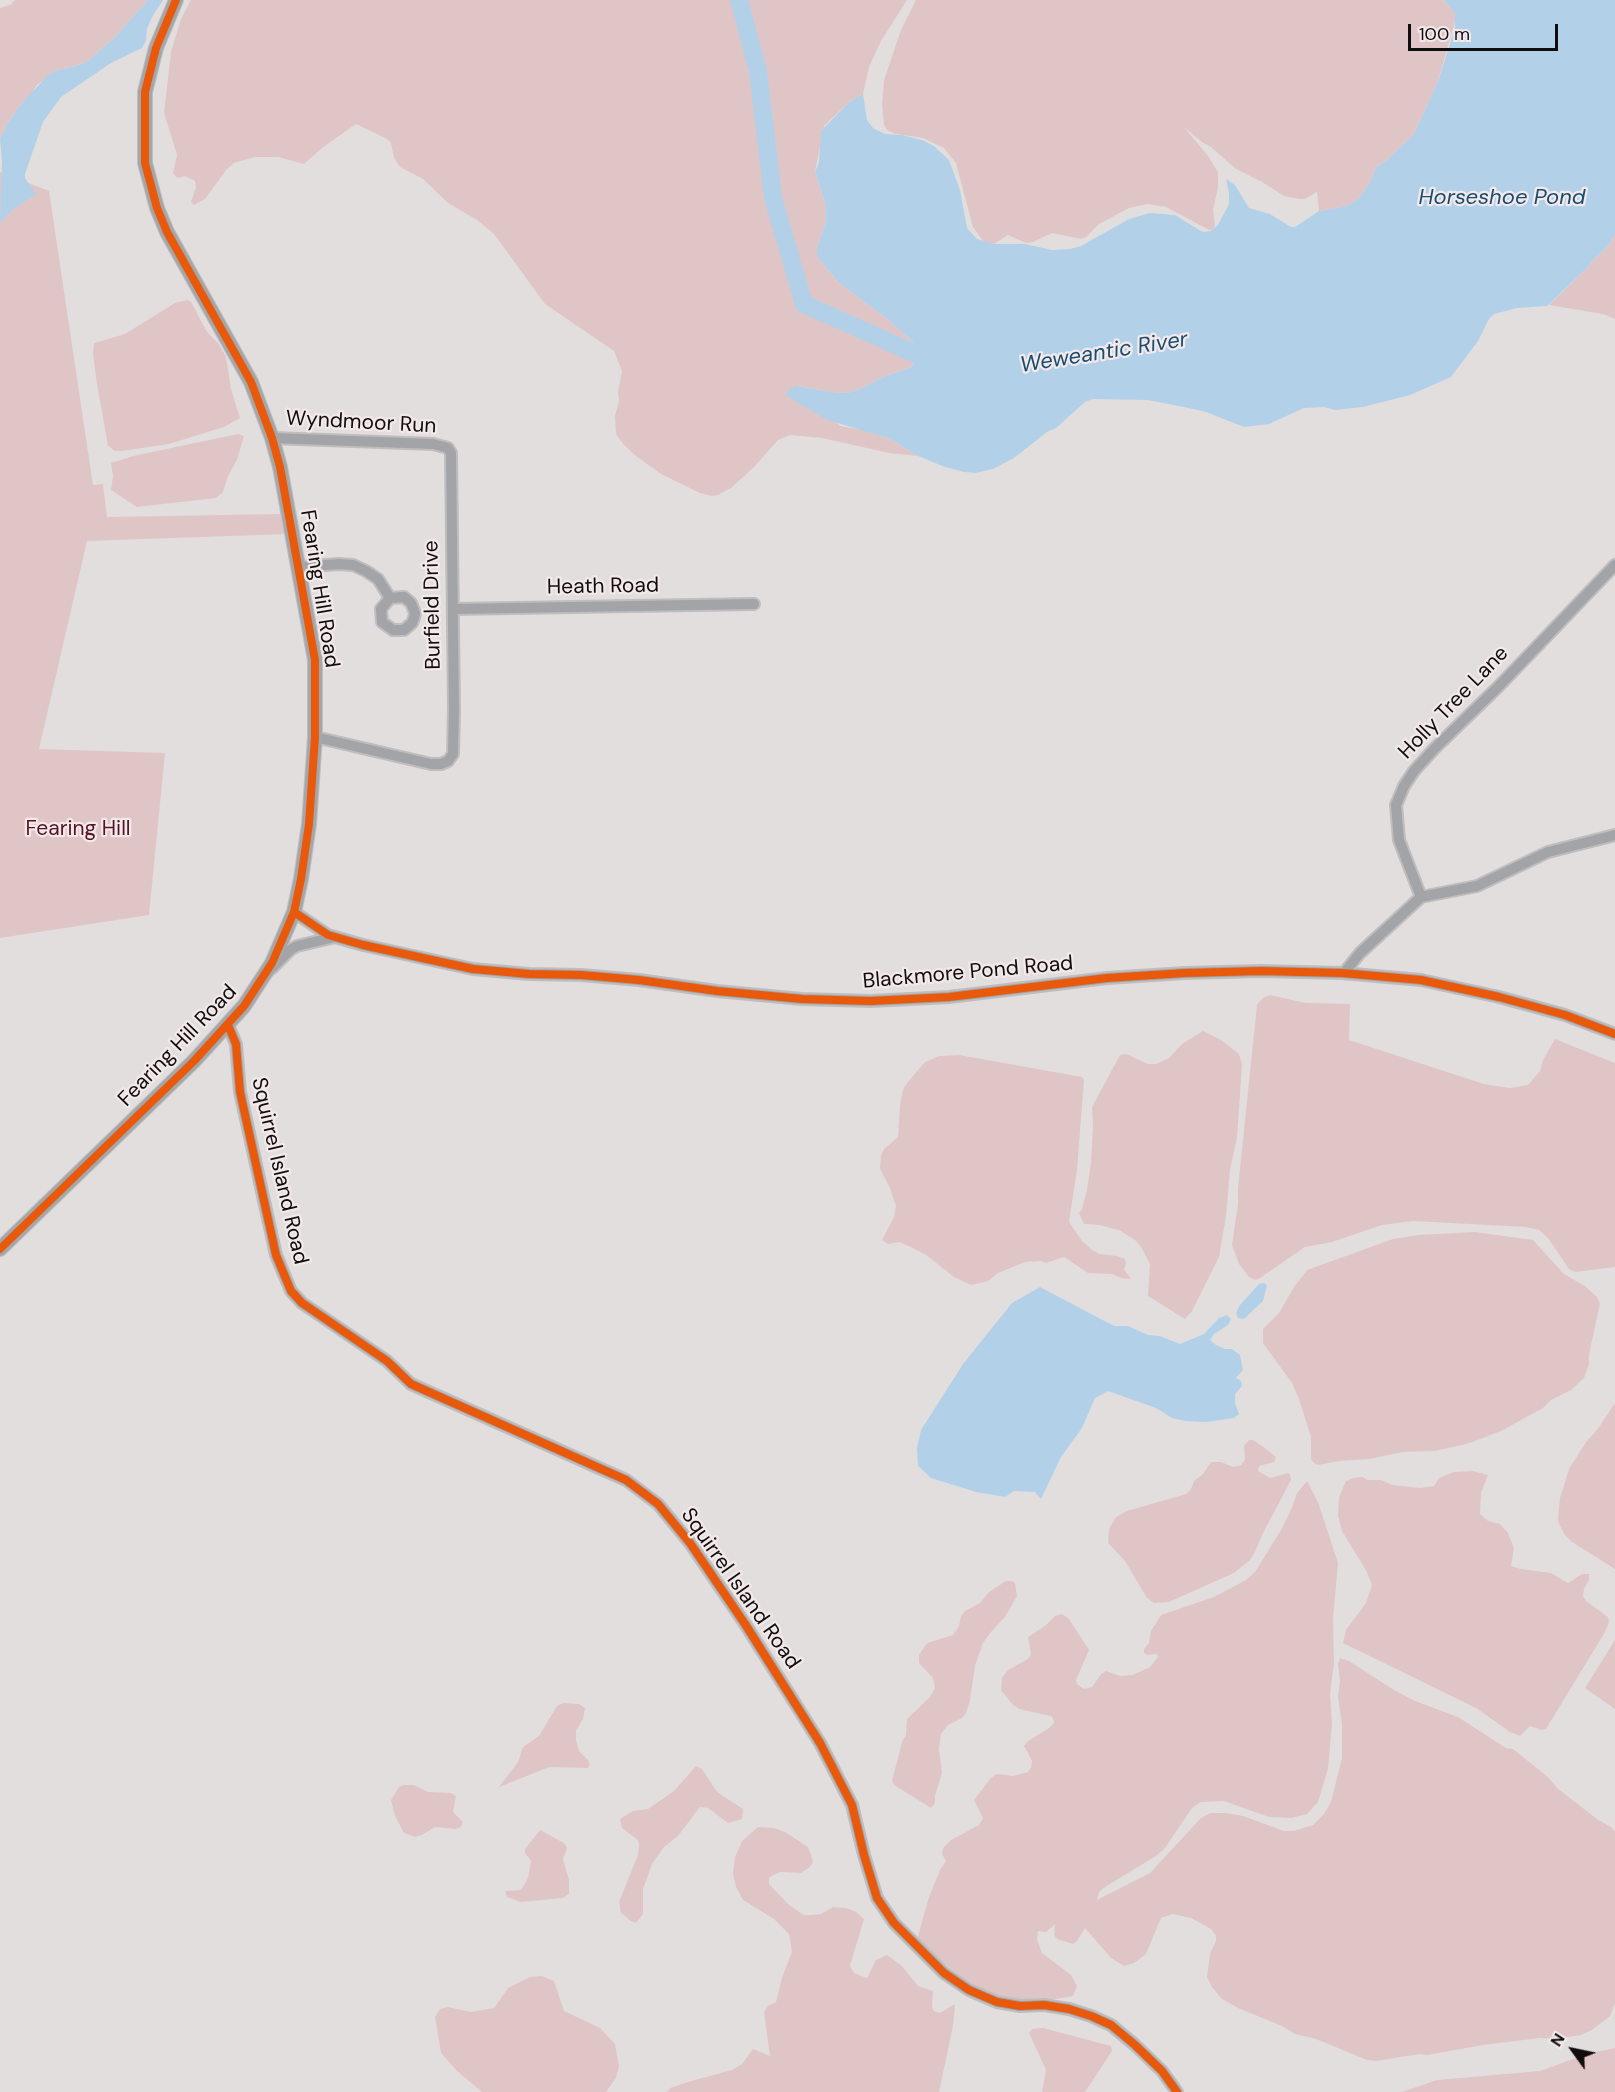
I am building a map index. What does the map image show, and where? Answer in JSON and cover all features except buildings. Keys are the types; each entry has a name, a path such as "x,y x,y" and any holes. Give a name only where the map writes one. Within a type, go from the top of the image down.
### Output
{"main road":[{"name":"Fearing Hill Road","path":"0,1249 194,1061 244,1006 265,975 294,912 309,824 315,737 315,660 300,567 272,438 239,360 167,232 157,208 145,164 145,92 156,48 176,0"}],"street":[{"name":"Wyndmoor Run","path":"272,438 433,444 448,448"},
{"name":"Burfield Drive","path":"315,737 431,764 448,761 453,754 452,461 448,448"},
{"path":"300,567 339,564 360,568 378,579 390,598"},
{"name":"Holly Tree Lane","path":"1422,897 1399,840 1396,805 1404,786 1434,749 1499,686 1615,565"},
{"name":"Heath Road","path":"453,609 754,604"},
{"path":"1344,973 1360,953 1422,897 1477,886 1548,852 1615,835"},
{"name":"Blackmore Pond Road","path":"294,912 314,927 335,937 473,969 639,980 717,991 802,999 871,1001 949,997 1107,978 1185,973 1261,971 1344,973 1421,980 1499,997 1565,1015 1615,1034"},
{"name":"Blackmore Pond Road","path":"265,975 297,946 335,937"},
{"name":"Squirrel Island Road","path":"228,1025 236,1044 240,1092 276,1255 291,1291 302,1303 373,1350 416,1387 626,1480 658,1504 690,1543 745,1623 820,1743 852,1805 877,1898 894,1923 944,1973 969,1990 997,2002 1069,2009 1111,2025 1136,2044 1162,2071 1177,2092"}],"green space":[{"path":"15,0 148,0 114,38 88,61 54,71 36,86 7,124 0,139 0,8 10,5"},
{"path":"191,0 907,0 881,41 869,67 863,94 849,102 824,126 815,172 825,203 826,221 817,248 817,257 839,283 886,318 913,342 919,353 911,367 847,393 797,386 840,426 868,431 888,438 918,456 889,453 822,438 790,435 778,440 754,467 731,488 718,495 700,493 661,474 637,457 616,434 615,416 622,371 614,351 545,304 494,234 477,220 448,203 423,179 400,167 394,158 391,143 387,139 356,124 304,164 278,157 255,157 234,163 205,199 194,205 191,202 196,187 195,181 185,176 177,178 173,173 177,155 164,113 171,52 181,19"},
{"path":"916,0 1444,0 1455,13 1456,18 1438,81 1414,134 1387,160 1376,167 1369,184 1357,200 1348,206 1319,211 1317,192 1305,199 1284,196 1236,169 1184,127 1218,172 1213,229 1209,230 1166,207 1148,204 1129,208 1099,224 1081,239 1052,233 1026,243 1008,235 994,244 985,244 973,227 956,163 944,148 923,138 896,134 887,130 884,125 882,104 884,80 901,30"},
{"name":"Fearing Hill","path":"0,172 49,191 93,485 103,484 107,517 283,514 287,534 87,541 39,749 165,753 149,915 0,938"},
{"path":"1615,234 1615,319 1603,314 1549,305 1608,246"},
{"path":"187,300 191,302 207,332 219,344 226,357 231,389 240,418 224,427 169,444 115,451 108,446 97,384 93,354 94,343 125,334 175,303"},
{"path":"238,434 244,436 237,460 228,476 223,492 216,498 137,507 111,490 113,476 111,463 133,456"},
{"path":"1270,995 1306,1003 1350,1004 1349,1040 1484,1084 1510,1088 1528,1085 1540,1071 1543,1060 1555,1039 1615,1063 1615,1267 1575,1272 1569,1269 1548,1238 1539,1230 1526,1227 1413,1221 1382,1225 1332,1242 1305,1247 1260,1278 1255,1280 1249,1277 1239,1264 1232,1245 1257,1005 1263,998"},
{"path":"1203,1031 1221,1040 1239,1054 1242,1064 1237,1138 1230,1170 1226,1216 1219,1257 1192,1311 1185,1319 1148,1296 1150,1264 1135,1240 1119,1230 1084,1224 1079,1213 1087,1190 1091,1163 1092,1107 1120,1055 1126,1054 1148,1064 1156,1064 1169,1058 1182,1044"},
{"path":"959,1055 1082,1077 1084,1080 1077,1170 1069,1222 1082,1241 1092,1250 1099,1254 1125,1259 1124,1269 1131,1279 1112,1274 1088,1273 1064,1257 1046,1263 1025,1262 998,1273 988,1281 971,1285 954,1277 926,1255 911,1247 899,1242 888,1244 882,1240 894,1217 896,1206 880,1169 881,1155 884,1149 898,1137 903,1090 925,1062 939,1056"},
{"path":"1475,1232 1533,1240 1564,1274 1585,1286 1597,1297 1600,1303 1589,1364 1584,1378 1571,1390 1551,1400 1543,1408 1501,1431 1470,1443 1435,1451 1402,1452 1370,1459 1318,1465 1314,1463 1311,1459 1311,1437 1299,1399 1292,1383 1263,1343 1263,1329 1279,1313 1307,1270 1393,1239 1418,1235"},
{"path":"1615,1403 1615,1569 1572,1542 1565,1535 1558,1518 1560,1498 1569,1469"},
{"path":"1249,1440 1253,1440 1276,1457 1274,1462 1259,1466 1258,1471 1270,1478 1288,1473 1291,1480 1255,1552 1250,1560 1234,1573 1169,1602 1154,1603 1147,1598 1125,1561 1108,1543 1109,1529 1116,1517 1127,1511 1186,1494 1211,1462 1221,1462 1233,1467 1241,1465 1245,1460 1244,1446"},
{"path":"1473,1471 1488,1475 1481,1493 1480,1514 1488,1521 1500,1524 1508,1533 1514,1548 1511,1566 1551,1573 1568,1583 1582,1574 1589,1574 1583,1596 1586,1601 1608,1617 1609,1622 1546,1729 1530,1726 1520,1736 1510,1732 1476,1708 1343,1643 1346,1630 1366,1603 1372,1585 1367,1572 1342,1531 1338,1516 1339,1497 1346,1481 1363,1477 1367,1480 1381,1480 1393,1485 1420,1488 1434,1486 1439,1478 1454,1472"},
{"path":"1307,1481 1318,1502 1338,1563 1333,1620 1334,1663 1330,1694 1332,1724 1328,1769 1318,1802 1307,1814 1291,1818 1269,1817 1224,1801 1201,1802 1192,1808 1165,1848 1156,1856 1105,1887 1099,1892 1097,1900 1150,1873 1201,1818 1210,1813 1243,1816 1284,1831 1294,1831 1313,1825 1324,1814 1331,1802 1342,1758 1342,1725 1338,1697 1340,1658 1349,1661 1394,1690 1415,1701 1458,1717 1506,1748 1513,1749 1548,1777 1557,1788 1615,1832 1615,2003 1610,2016 1592,2030 1581,2035 1556,2039 1540,2038 1427,2055 1367,2060 1316,2039 1295,2034 1222,1999 1207,1977 1210,1954 1216,1936 1211,1929 1191,1918 1173,1914 1161,1918 1146,1954 1134,1963 1124,1966 1111,1958 1085,1928 1073,1944 1057,1939 1054,1935 1055,1924 1046,1932 1038,1931 1037,1939 1042,1953 1071,1975 1077,1986 1073,1996 1056,1999 1013,1999 992,1995 964,1979 920,1944 918,1936 929,1897 946,1861 942,1854 943,1848 951,1840 979,1825 983,1818 974,1800 990,1779 996,1774 1013,1776 1028,1772 1032,1761 1024,1746 1054,1723 1050,1716 1019,1709 1001,1690 1002,1678 1008,1670 1028,1659 1031,1654 1028,1637 1055,1616 1062,1614 1069,1619 1089,1650 1076,1680 1077,1684 1084,1689 1092,1687 1106,1671 1120,1676 1133,1675 1150,1667 1158,1657 1157,1654 1147,1655 1144,1649 1161,1615 1214,1597 1246,1580 1255,1572 1281,1530 1297,1493"},
{"path":"1006,1581 1015,1583 1017,1596 1005,1617 983,1643 975,1666 966,1713 962,1718 948,1725 941,1734 939,1749 942,1773 935,1803 931,1808 894,1785 892,1781 906,1735 907,1719 930,1697 935,1688 933,1678 919,1663 919,1655 927,1643 953,1635 965,1611 980,1603 989,1592"},
{"path":"1615,1640 1615,1709 1585,1688"},
{"path":"563,1703 579,1704 585,1708 583,1719 576,1731 576,1740 579,1751 590,1765 587,1768 549,1767 499,1787 518,1762 523,1747 539,1736 557,1706"},
{"path":"696,1766 702,1769 717,1792 743,1809 742,1819 728,1823 708,1808 700,1807 678,1836 664,1847 652,1864 643,1889 643,1914 636,1923 631,1921 621,1913 619,1902 638,1855 639,1845 638,1840 622,1828 620,1819 633,1811 648,1809 674,1791"},
{"path":"414,1785 428,1792 451,1793 456,1796 453,1812 463,1822 461,1827 456,1829 435,1827 415,1837 404,1833 395,1816 391,1800 399,1787"},
{"path":"758,1827 774,1828 785,1832 808,1847 813,1862 810,1867 801,1873 781,1872 769,1878 769,1884 789,1905 804,1915 821,1914 833,1907 846,1908 856,1912 864,1919 850,1966 854,1973 867,1978 876,1960 887,1955 902,1966 918,1986 933,1991 934,2011 940,2013 955,2005 953,2026 939,2092 667,2092 670,2088 732,2070 742,2064 753,2049 770,2056 764,2012 768,2006 776,2002 792,1952 789,1934 774,1919 743,1900 736,1887 733,1874 735,1857 742,1841"},
{"path":"540,1830 564,1843 567,1848 563,1859 569,1880 569,1894 563,1898 521,1902 507,1897 505,1891 521,1890 528,1878 531,1861 525,1849"},
{"path":"542,1976 554,1981 564,2011 600,2028 615,2044 619,2066 616,2078 606,2092 482,2092 457,2071 441,2053 435,2017 440,2009 448,2007 471,2012 494,2008 508,1988 530,1977"},
{"path":"1043,2028 1111,2046 1112,2051 1085,2092 1042,2092 1046,2070 1029,2033 1032,2029"},
{"path":"1615,2048 1615,2092 1402,2092 1437,2080 1540,2071 1587,2054"}],"water":[{"path":"148,0 163,0 152,17 142,48 111,63 61,97 43,122 25,174 25,178 36,194 11,211 0,223 2,160 0,139 7,124 21,104 47,76 54,71 88,61 114,38"},
{"name":"Horseshoe Pond","path":"1444,0 1615,0 1615,234 1608,246 1547,306 1517,308 1494,314 1478,341 1451,377 1410,395 1363,407 1335,410 1324,407 1304,408 1269,424 1244,427 1206,412 1147,400 1093,399 1085,402 1056,428 1047,432 1014,458 993,469 975,473 945,467 918,456 888,438 827,420 785,395 791,388 797,386 847,393 860,389 883,377 911,367 919,353 913,342 886,318 839,283 817,257 817,248 826,221 825,203 815,172 819,162 821,131 849,102 863,94 867,120 873,128 885,134 922,140 934,146 949,160 960,190 967,228 977,239 994,244 1025,244 1052,250 1070,249 1081,246 1129,219 1150,213 1175,215 1199,230 1210,231 1218,225 1229,204 1226,179 1235,185 1249,208 1270,214 1291,227 1295,227 1319,211 1347,206 1357,200 1369,184 1376,167 1387,160 1414,134 1438,81 1455,28 1455,13"},
{"path":"1259,1284 1267,1285 1263,1301 1244,1319 1238,1318 1236,1313 1240,1305"},
{"path":"1040,1287 1114,1326 1128,1326 1148,1335 1160,1336 1180,1344 1204,1334 1219,1318 1227,1315 1231,1319 1228,1325 1214,1334 1210,1340 1240,1355 1243,1370 1236,1378 1241,1381 1242,1386 1235,1394 1239,1414 1234,1418 1206,1422 1185,1421 1172,1418 1156,1408 1108,1391 1095,1398 1082,1428 1061,1457 1041,1499 1035,1492 1014,1491 1005,1497 976,1492 931,1478 918,1466 917,1448 921,1430 963,1364 1012,1303"}],"waterway":[{"name":"Weweantic River","path":"739,0 758,71 773,198 804,304 940,365"}],"cycle path":[{"path":"0,1249 194,1061 244,1006 272,963 294,912 309,824 315,737 315,660 280,467 251,382 167,232 157,208 145,163 145,92 156,48 176,0"},
{"path":"294,912 328,935 473,969 639,980 717,991 802,999 871,1001 949,997 1107,978 1185,973 1261,971 1342,973 1421,980 1499,997 1565,1015 1615,1034"},
{"path":"228,1025 236,1044 240,1092 276,1255 291,1291 302,1303 387,1361 411,1384 626,1480 658,1504 690,1543 745,1624 820,1743 852,1805 877,1898 894,1923 944,1973 969,1990 997,2002 1069,2009 1111,2025 1162,2071 1177,2092"}]}
